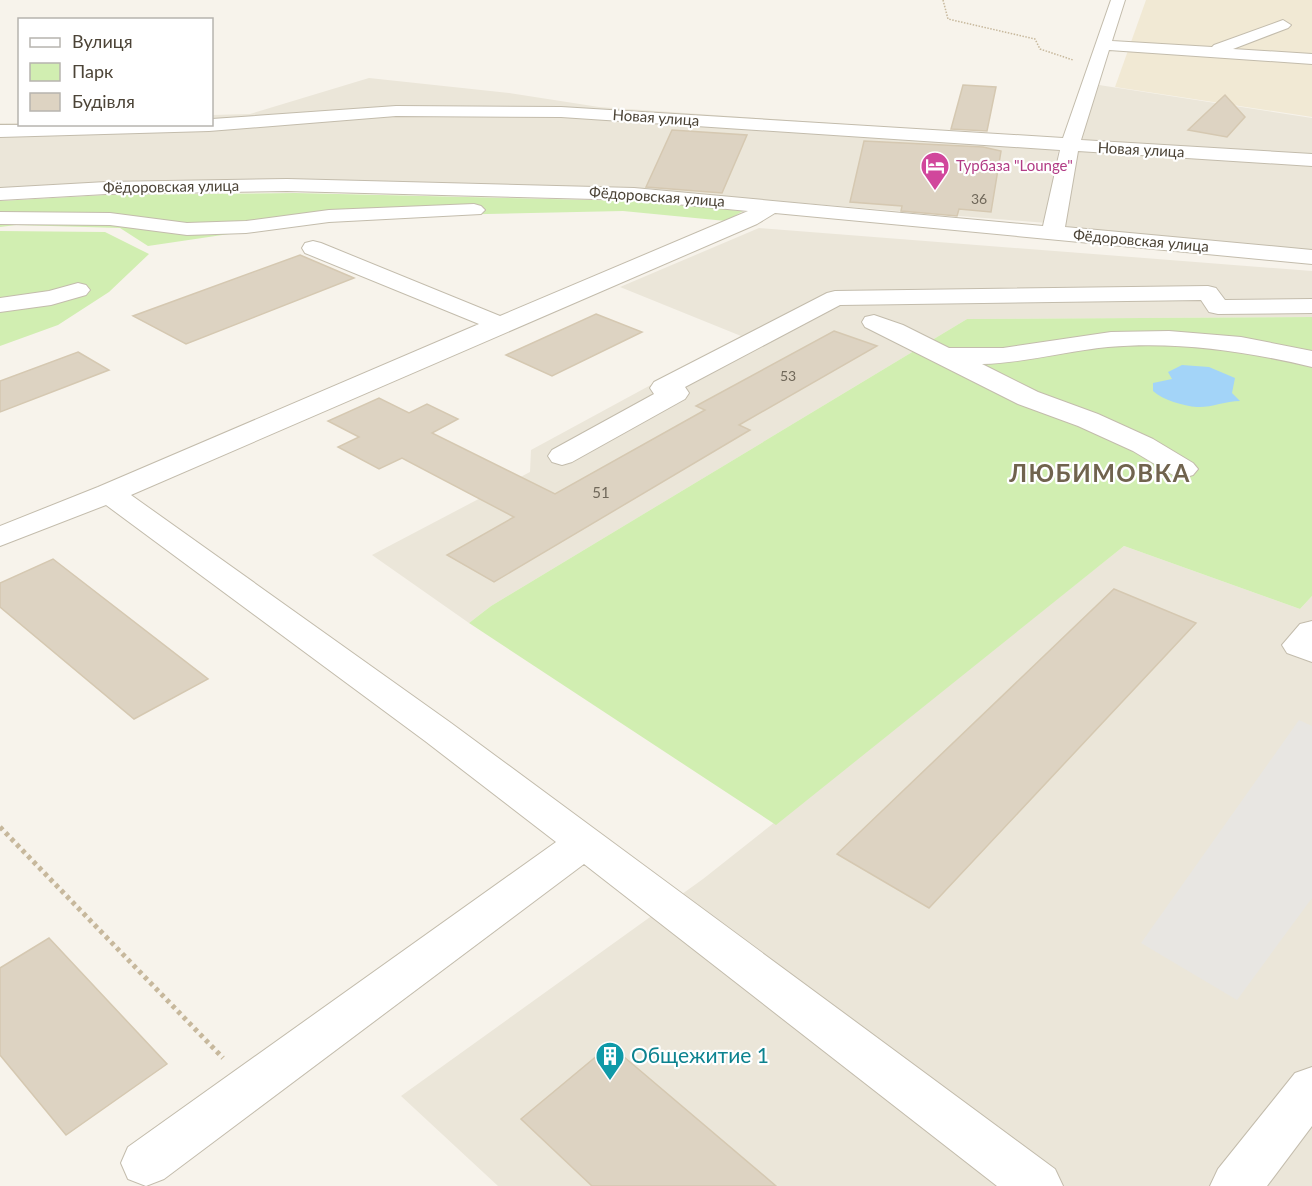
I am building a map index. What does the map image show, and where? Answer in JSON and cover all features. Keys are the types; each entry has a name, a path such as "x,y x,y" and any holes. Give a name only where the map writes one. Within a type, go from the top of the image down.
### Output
{"street":[{"path":"1053,232 1071,145 1093,70 1104,45 1118,0"},
{"path":"1210,52 1283,25"},
{"path":"1104,45 1312,59"},
{"name":"Новая улица","path":"213,125 396,111 561,112 1312,160"},
{"name":"Новая улица","path":"0,131 174,126"},
{"name":"Фёдоровская улица","path":"0,194 106,188 287,185 634,194 761,212 1053,232 1312,256"},
{"path":"0,218 110,219 187,229 246,226 329,216 562,208 761,212"},
{"path":"0,537 109,493 761,212"},
{"path":"313,248 499,324"},
{"path":"0,305 51,298 78,290"},
{"path":"562,456 676,393 663,388 836,298 1208,294 1218,307 1312,306"},
{"path":"915,297 869,325 943,355 1028,398 1088,420 1143,445 1183,469"},
{"path":"943,355 993,357 1120,339 1173,339 1220,340 1312,359"},
{"path":"109,493 438,732 1037,1186"},
{"path":"1312,631 1299,645 1312,651"},
{"path":"146,1163 584,843"},
{"path":"1236,1186 1312,1088"}],"path":[{"path":"943,0 948,19 969,25 1004,29 1035,39 1040,49 1085,64 1093,70"},
{"path":"0,828 250,1087"}],"shaded area":[{"path":"1146,0 1312,0 1312,117 1115,87"},
{"path":"369,78 509,93 599,107 1060,139 1047,223 631,189 0,190 0,123 18,123 18,126 213,126 213,115 250,114"},
{"path":"1099,85 1312,118 1312,253 1062,229 1078,143"},
{"path":"759,228 1312,271 1312,317 967,319 491,606 469,623 372,555 530,472 531,450 741,336 620,287"},
{"path":"1124,546 1300,609 1312,596 1312,1186 498,1186 401,1096 703,879"},
{"path":"1299,720 1312,726 1312,898 1237,1000 1141,943"}],"green space":[{"path":"295,193 634,201 743,211 726,221 623,211 345,217 148,246 120,228 16,225 0,227 0,201 105,195"},
{"path":"0,231 105,232 149,254 109,292 58,325 0,346"},
{"path":"1312,317 1312,596 1300,609 1124,546 776,825 469,623 491,606 967,319"}],"water":[{"path":"1182,365 1209,367 1235,378 1232,393 1240,401 1202,407 1192,406 1168,400 1153,391 1153,383 1172,379 1168,372"}],"building":[{"path":"963,85 996,87 987,131 951,129"},
{"path":"1225,95 1245,117 1227,137 1188,130"},
{"path":"672,130 747,135 722,193 646,187"},
{"path":"864,141 983,147 1001,151 991,212 959,209 957,216 901,211 902,206 850,202"},
{"path":"300,255 354,278 186,344 133,316"},
{"path":"596,314 642,332 552,376 506,355"},
{"path":"834,331 877,346 739,425 750,430 494,582 447,555 514,517 402,458 379,469 338,447 359,437 328,421 379,398 409,413 427,404 458,419 432,433 555,494 705,410 696,406"},
{"path":"78,352 109,370 0,412 0,381"},
{"path":"53,559 208,679 134,719 0,607 0,583"},
{"path":"1114,589 1196,623 929,908 837,854"},
{"path":"49,938 167,1064 66,1135 0,1055 0,968"},
{"name":"Общежитие 1","path":"610,1045 776,1186 592,1186 521,1119"}],"place":[{"name":"Турбаза \"Lounge\"","path":"935,192"},
{"name":"Общежитие 1","path":"610,1082"}],"district":[{"name":"ЛЮБИМОВКА","path":"1100,474"}]}
